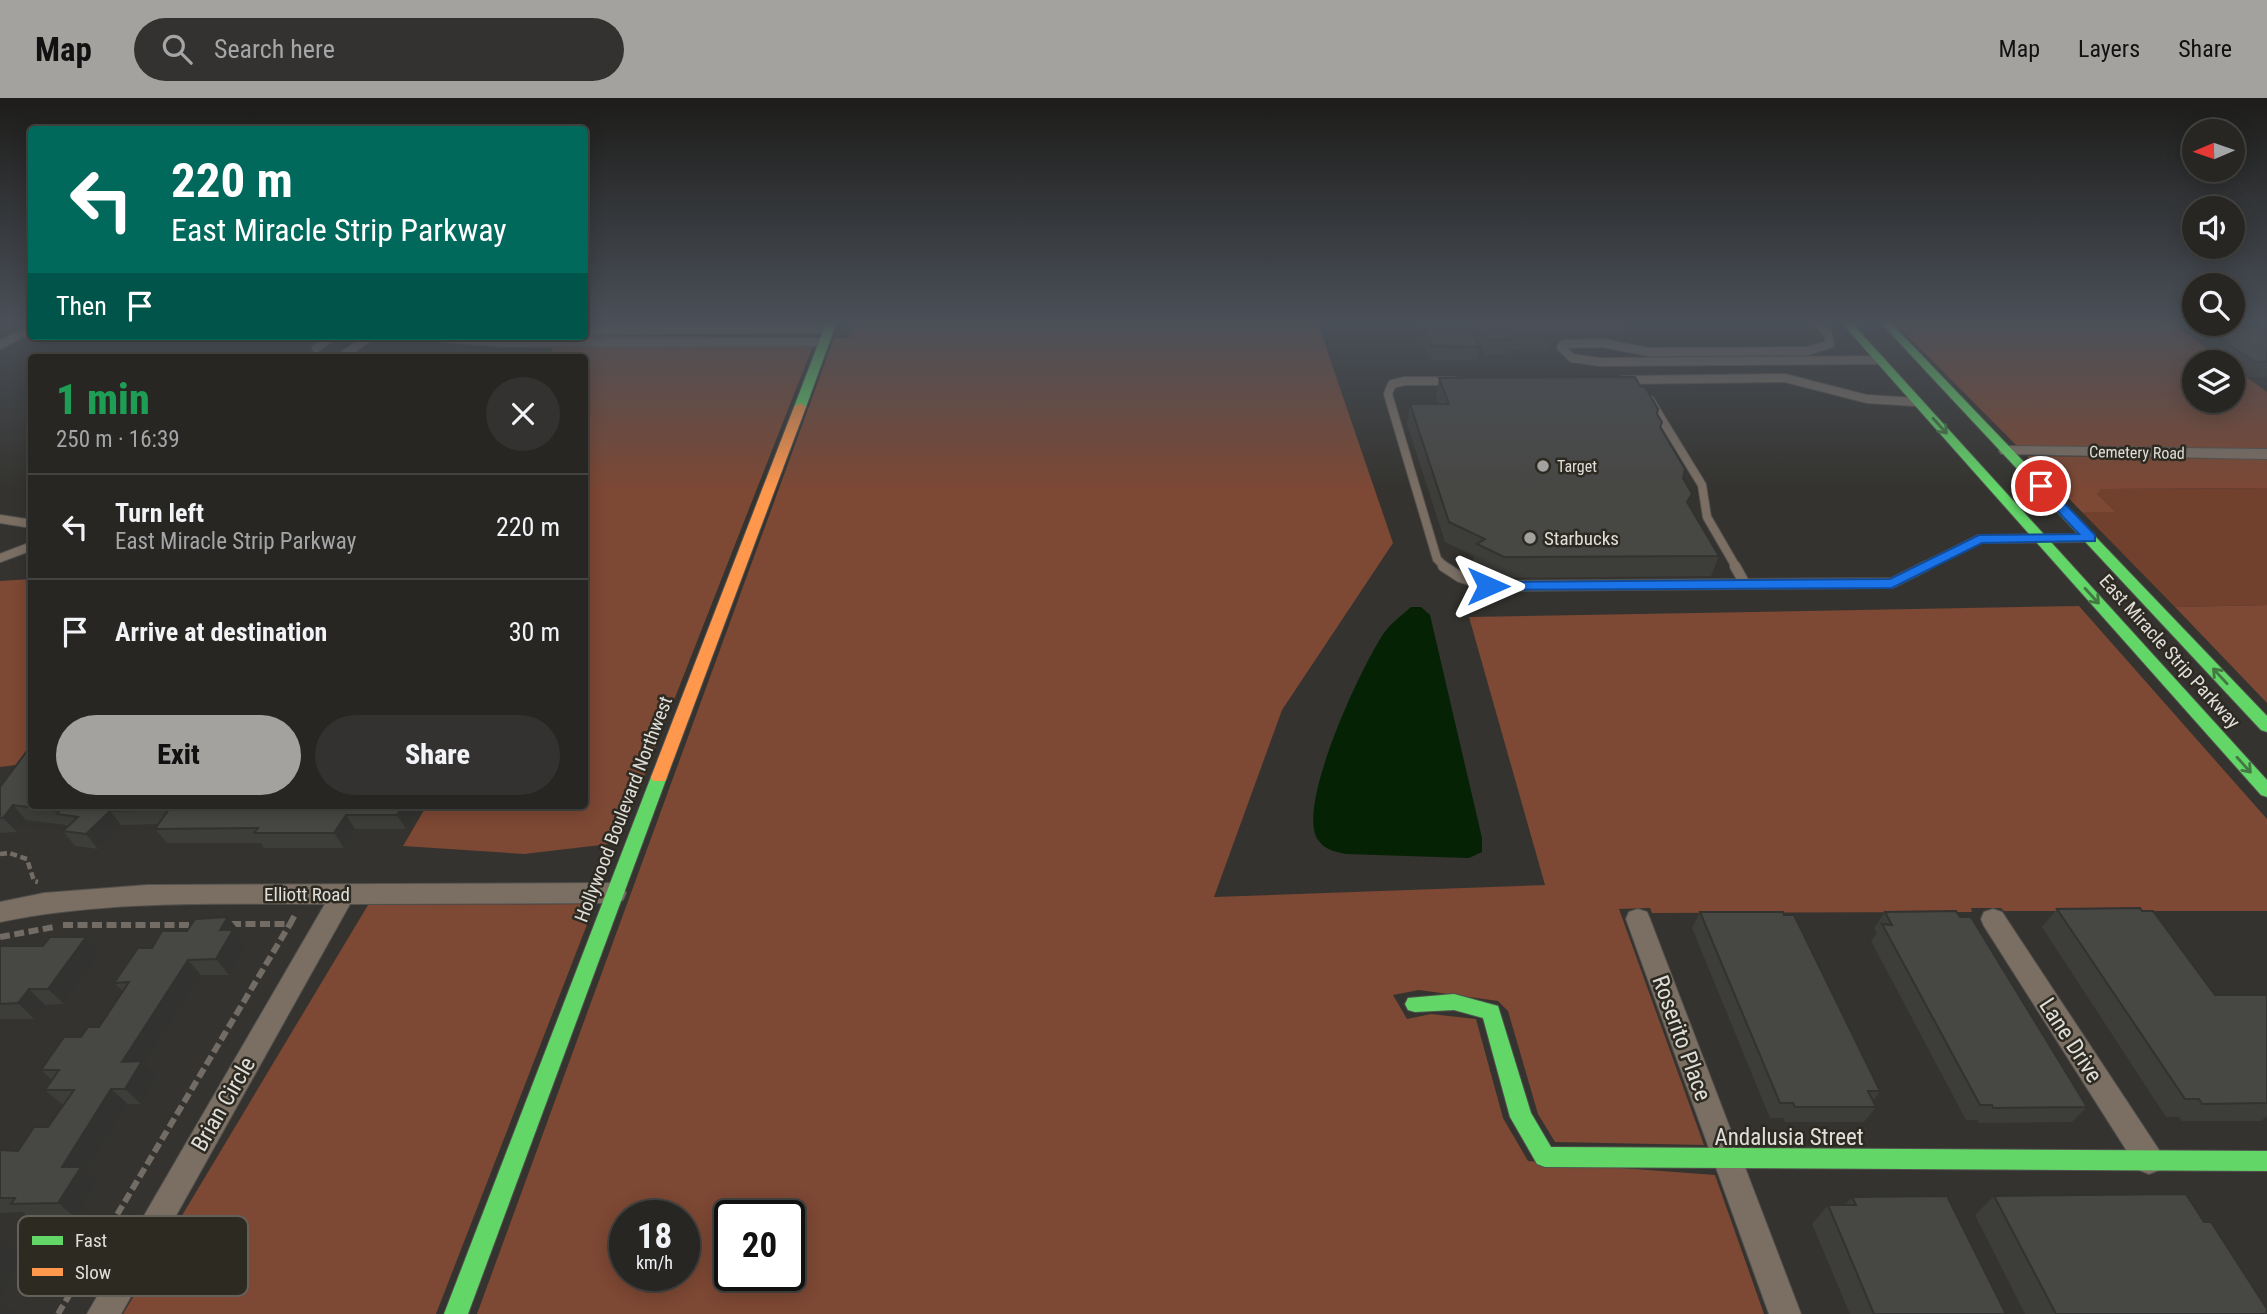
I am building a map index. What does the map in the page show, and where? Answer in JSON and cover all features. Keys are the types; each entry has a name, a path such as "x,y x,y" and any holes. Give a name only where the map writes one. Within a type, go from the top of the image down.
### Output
{"main road":[{"name":"Hollywood Boulevard Northwest","path":"456,1314 810,378"},
{"name":"East Miracle Strip Parkway","path":"1896,378 2267,791"},
{"name":"East Miracle Strip Parkway","path":"1938,378 2267,726"},
{"name":"Andalusia Street","path":"1415,1004 1445,1001 1470,1003 1491,1012 1521,1117 1545,1157 2267,1161"}],"street":[{"name":"Cemetery Road","path":"2007,451 2267,454"},
{"name":"Elliott Road","path":"0,912 44,902 147,895 614,893"},
{"name":"Brian Circle","path":"159,1216 343,894"},
{"name":"Roserito Place","path":"1639,919 1785,1314"},
{"name":"Lane Drive","path":"1993,919 2148,1160"},
{"name":"Brian Circle","path":"103,1314 113,1296"}],"lane":[{"path":"1610,380 1785,378 1867,399 1919,402"},
{"path":"1638,380 1702,485 1707,517 1745,584"},
{"path":"1460,381 1405,381 1392,384 1388,394 1437,559 1447,572 1468,582 1488,586 1892,583 1979,539 2090,538"},
{"path":"0,519 28,523"},
{"path":"0,558 28,548"}],"path":[{"path":"116,1216 308,894"},
{"path":"223,925 290,924"},
{"path":"0,937 62,925 196,925"},
{"path":"58,1314 69,1296"}],"shaded area":[{"path":"588,378 800,378 618,843 524,854 403,846 425,809 588,809"},
{"path":"819,378 1336,378 1393,543 1282,710 1214,897 1545,885 1469,617 2079,606 2267,819 2267,911 2004,911 2001,908 1971,908 1972,912 1652,913 1650,908 1619,909 1704,1145 1555,1142 1538,1114 1508,1011 1498,1001 1419,990 1393,995 1407,1019 1431,1014 1476,1019 1503,1118 1528,1161 1715,1175 1764,1314 477,1314"},
{"path":"1949,378 2182,378 2182,413 2245,413 2245,378 2248,378 2267,392 2267,450 2017,446"},
{"path":"2027,456 2267,459 2267,488 2102,489 2097,494 2116,512 2082,512"},
{"path":"2267,488 2267,605 2175,607 2082,512 2116,512 2097,494 2102,489"},
{"path":"28,579 28,763 0,767 0,581"},
{"path":"2267,605 2267,703 2175,607"},
{"path":"1411,607 1421,607 1430,615 1482,838 1482,852 1469,858 1345,854 1324,846 1318,840 1313,823 1323,768 1347,704 1384,633"},
{"path":"595,904 436,1314 123,1314 134,1296 248,1296 248,1216 182,1216 368,905"}],"building":[{"name":"Target","path":"1439,378 1635,378 1640,386 1645,387 1658,409 1657,414 1662,422 1660,427 1685,469 1683,478 1692,494 1687,502 1719,556 1504,557 1477,544 1485,539 1449,522 1410,404 1449,404"},
{"path":"28,751 28,807 13,805 3,818 0,818 0,787"},
{"path":"44,809 169,809 110,811 86,834 63,831 78,817 57,814 59,811"},
{"path":"169,809 401,809 397,815 346,815 334,833 254,833 258,828 155,829"},
{"path":"2140,908 2142,911 2153,911 2215,995 2267,995 2267,1103 2202,1104 2199,1099 2185,1099 2057,909"},
{"path":"1956,911 1960,917 1971,917 2087,1107 1993,1108 1992,1105 1980,1105 1882,924 1892,925 1885,912"},
{"path":"1700,912 1783,912 1784,915 1794,915 1880,1091 1868,1091 1876,1107 1795,1107 1793,1103 1780,1103"},
{"path":"228,917 220,930 233,930 216,959 188,960 122,1062 142,1061 125,1089 111,1089 62,1167 81,1167 58,1203 11,1204 15,1198 0,1198 0,1150 18,1151 34,1127 48,1127 74,1090 45,1090 59,1070 41,1070 64,1037 81,1037 88,1027 99,1027 129,982 114,983 138,948 152,948 162,931 187,931 195,919"},
{"path":"50,937 86,937 48,989 29,989 18,1003 0,1004 0,946 43,946"},
{"path":"2186,1194 2204,1222 2211,1222 2267,1309 2267,1314 2056,1314 1994,1196"},
{"path":"1947,1196 2006,1314 1874,1314 1828,1205 1856,1205 1852,1197"}],"traffic: fast":[{"path":"800,407 811,378"},
{"path":"1896,378 2267,791"},
{"path":"1938,378 2267,726"},
{"path":"456,1314 659,777"},
{"path":"1415,1004 1454,1002 1491,1012 1521,1117 1545,1157 2267,1161"}],"traffic: slow":[{"path":"659,777 800,407"}],"place":[{"name":"Target","path":"1543,466"},
{"name":"Starbucks","path":"1530,538"}],"route":[{"path":"1488,586 1892,583 1979,539 2090,538 2041,486"}]}
